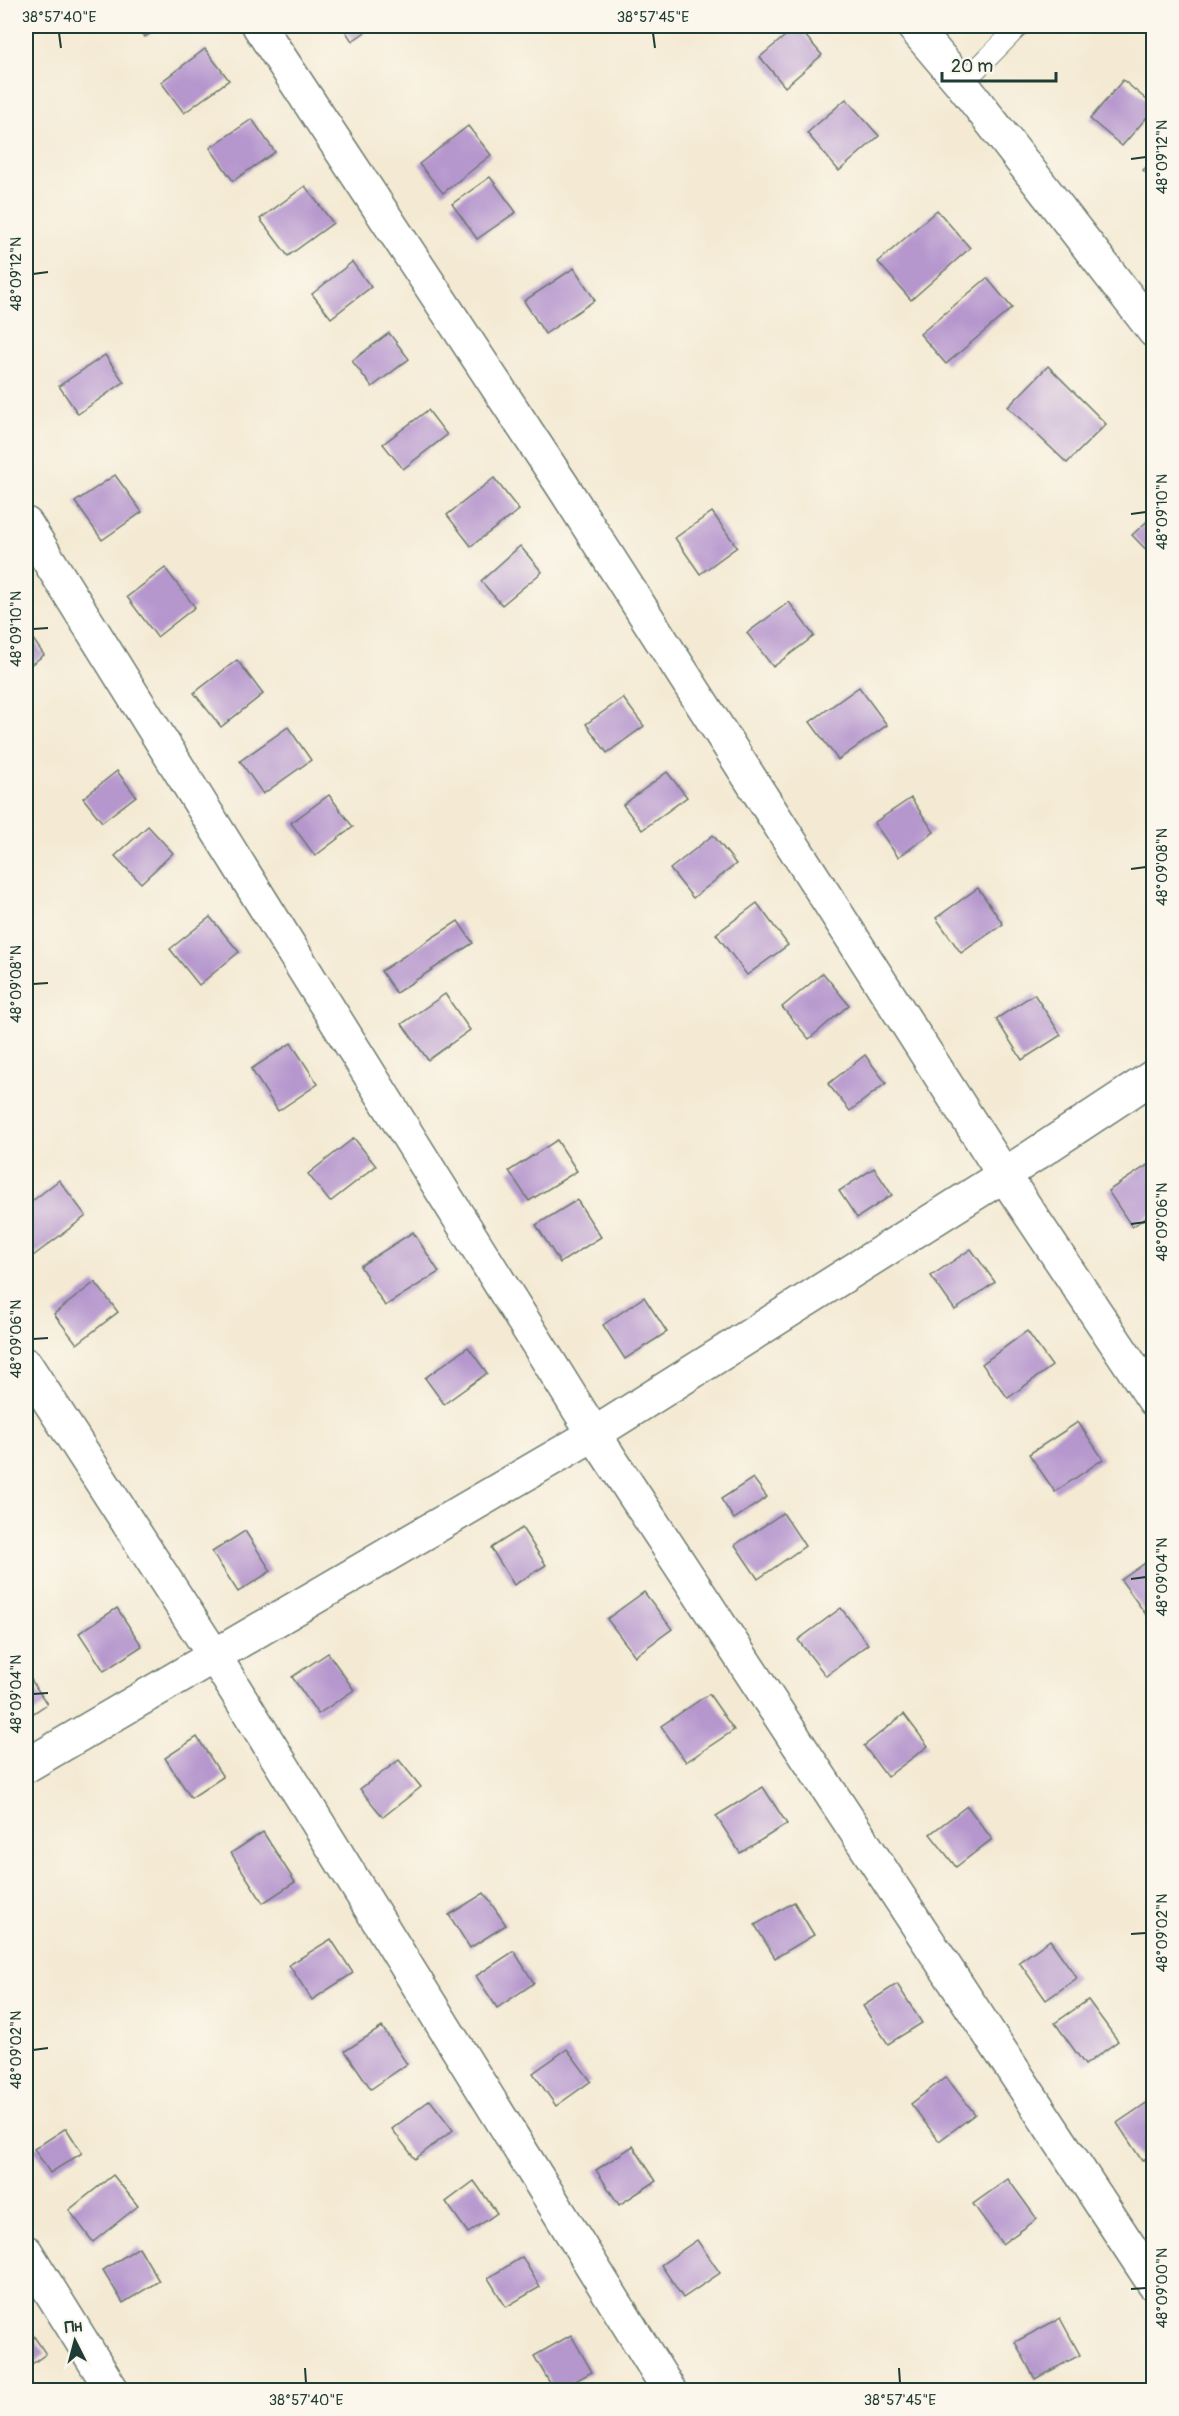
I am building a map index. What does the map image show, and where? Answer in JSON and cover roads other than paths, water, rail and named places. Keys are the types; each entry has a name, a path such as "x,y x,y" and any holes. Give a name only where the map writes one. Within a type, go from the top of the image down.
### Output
{"street":[{"path":"259,26 562,484 1004,1175 1154,1400"},
{"path":"913,26 962,84 1154,331"},
{"path":"26,524 594,1434 1154,2284"},
{"path":"26,1766 594,1434 1004,1175 1154,1076"},
{"path":"26,1365 215,1657 669,2391"},
{"path":"26,2252 112,2391"}],"lane":[{"path":"962,84 1019,26"}]}
